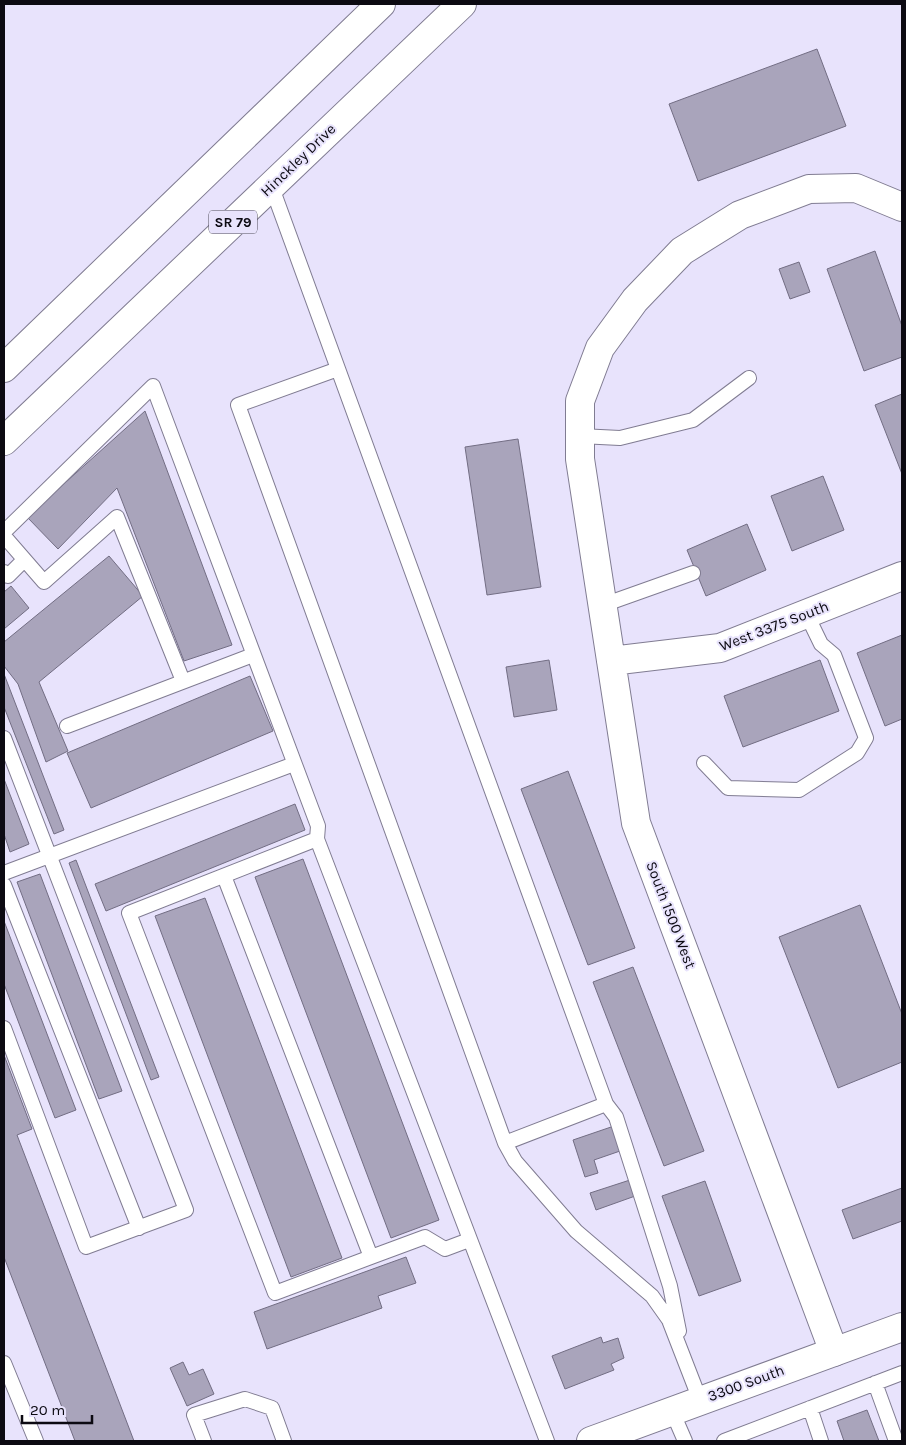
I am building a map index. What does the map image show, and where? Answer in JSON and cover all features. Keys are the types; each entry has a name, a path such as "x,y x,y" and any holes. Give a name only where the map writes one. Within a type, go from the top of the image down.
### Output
{"street":[{"path":"4,368 381,4"},
{"name":"Hinckley Drive","path":"4,441 462,4"},
{"name":"South 1500 West","path":"834,1352 636,822 602,605 580,447 580,401 600,348 635,300 682,251 740,215 809,189 856,188 902,207"},
{"name":"West 3375 South","path":"611,661 720,648 902,576"},
{"name":"3300 South","path":"605,1439 700,1400 902,1327"}],"lane":[{"path":"271,185 475,752 606,1104 616,1117 670,1286 684,1353"},
{"path":"338,369 238,406 504,1143 515,1161 576,1231 652,1296 669,1320 684,1353 700,1400"},
{"path":"580,447 693,420 749,378"},
{"path":"4,532 153,386 318,826 317,839 547,1441"},
{"path":"4,536 44,582 117,517 183,681"},
{"path":"4,572 8,576 24,560"},
{"path":"602,605 693,573"},
{"path":"704,763 728,788 800,790 857,753 866,738 855,705 834,654 820,644 806,613"},
{"path":"67,726 254,655"},
{"path":"4,738 186,1210 86,1247 4,1028"},
{"path":"4,873 49,854 294,764"},
{"path":"317,839 129,913 132,922 275,1293 425,1236 445,1249 469,1240"},
{"path":"224,876 371,1257"},
{"path":"4,885 139,1228"},
{"path":"504,1143 606,1104"},
{"path":"4,1363 36,1441"},
{"path":"728,1440 902,1373"},
{"path":"875,1383 896,1441"},
{"path":"204,1441 194,1415 245,1399 272,1408 284,1441"},
{"path":"810,1408 821,1441"},
{"path":"672,1411 685,1441"}],"building":[{"path":"817,49 846,126 698,181 669,104"},
{"path":"875,251 902,326 902,357 864,371 827,269"},
{"path":"799,262 810,292 790,299 779,269"},
{"path":"902,394 902,474 875,405"},
{"path":"145,411 232,645 184,661 117,488 58,549 27,517"},
{"path":"518,439 541,587 487,595 465,447"},
{"path":"823,476 844,530 792,551 771,496"},
{"path":"747,524 766,570 706,596 687,550"},
{"path":"109,556 143,596 39,682 68,751 46,762 18,684 4,666 4,642"},
{"path":"11,586 29,608 4,629 4,592"},
{"path":"902,635 902,719 885,726 857,653"},
{"path":"549,660 557,710 514,717 506,667"},
{"path":"820,660 839,711 743,747 724,696"},
{"path":"4,674 64,830 54,834 4,707"},
{"path":"250,676 273,731 91,808 67,753"},
{"path":"568,771 635,948 588,965 521,789"},
{"path":"4,779 29,844 10,852 4,834"},
{"path":"295,804 305,830 106,911 95,884"},
{"path":"303,859 439,1220 391,1238 255,877"},
{"path":"76,860 159,1077 151,1080 69,863"},
{"path":"40,874 122,1091 99,1099 17,882"},
{"path":"205,898 342,1258 291,1277 155,916"},
{"path":"860,905 902,1014 902,1062 838,1088 779,937"},
{"path":"4,921 76,1110 55,1118 4,984"},
{"path":"633,967 704,1151 664,1166 593,982"},
{"path":"4,1055 32,1129 17,1135 134,1441 75,1441 4,1257"},
{"path":"614,1126 623,1150 594,1160 598,1173 585,1177 573,1140"},
{"path":"633,1179 638,1195 596,1210 590,1193"},
{"path":"705,1181 741,1281 699,1296 662,1196"},
{"path":"902,1188 902,1221 853,1239 842,1210"},
{"path":"406,1257 416,1283 378,1296 382,1308 267,1349 254,1312"},
{"path":"601,1337 603,1343 618,1338 624,1358 611,1364 614,1370 565,1389 552,1356"},
{"path":"183,1362 189,1375 203,1369 214,1394 187,1406 170,1368"},
{"path":"867,1410 879,1441 844,1441 837,1421"}]}
